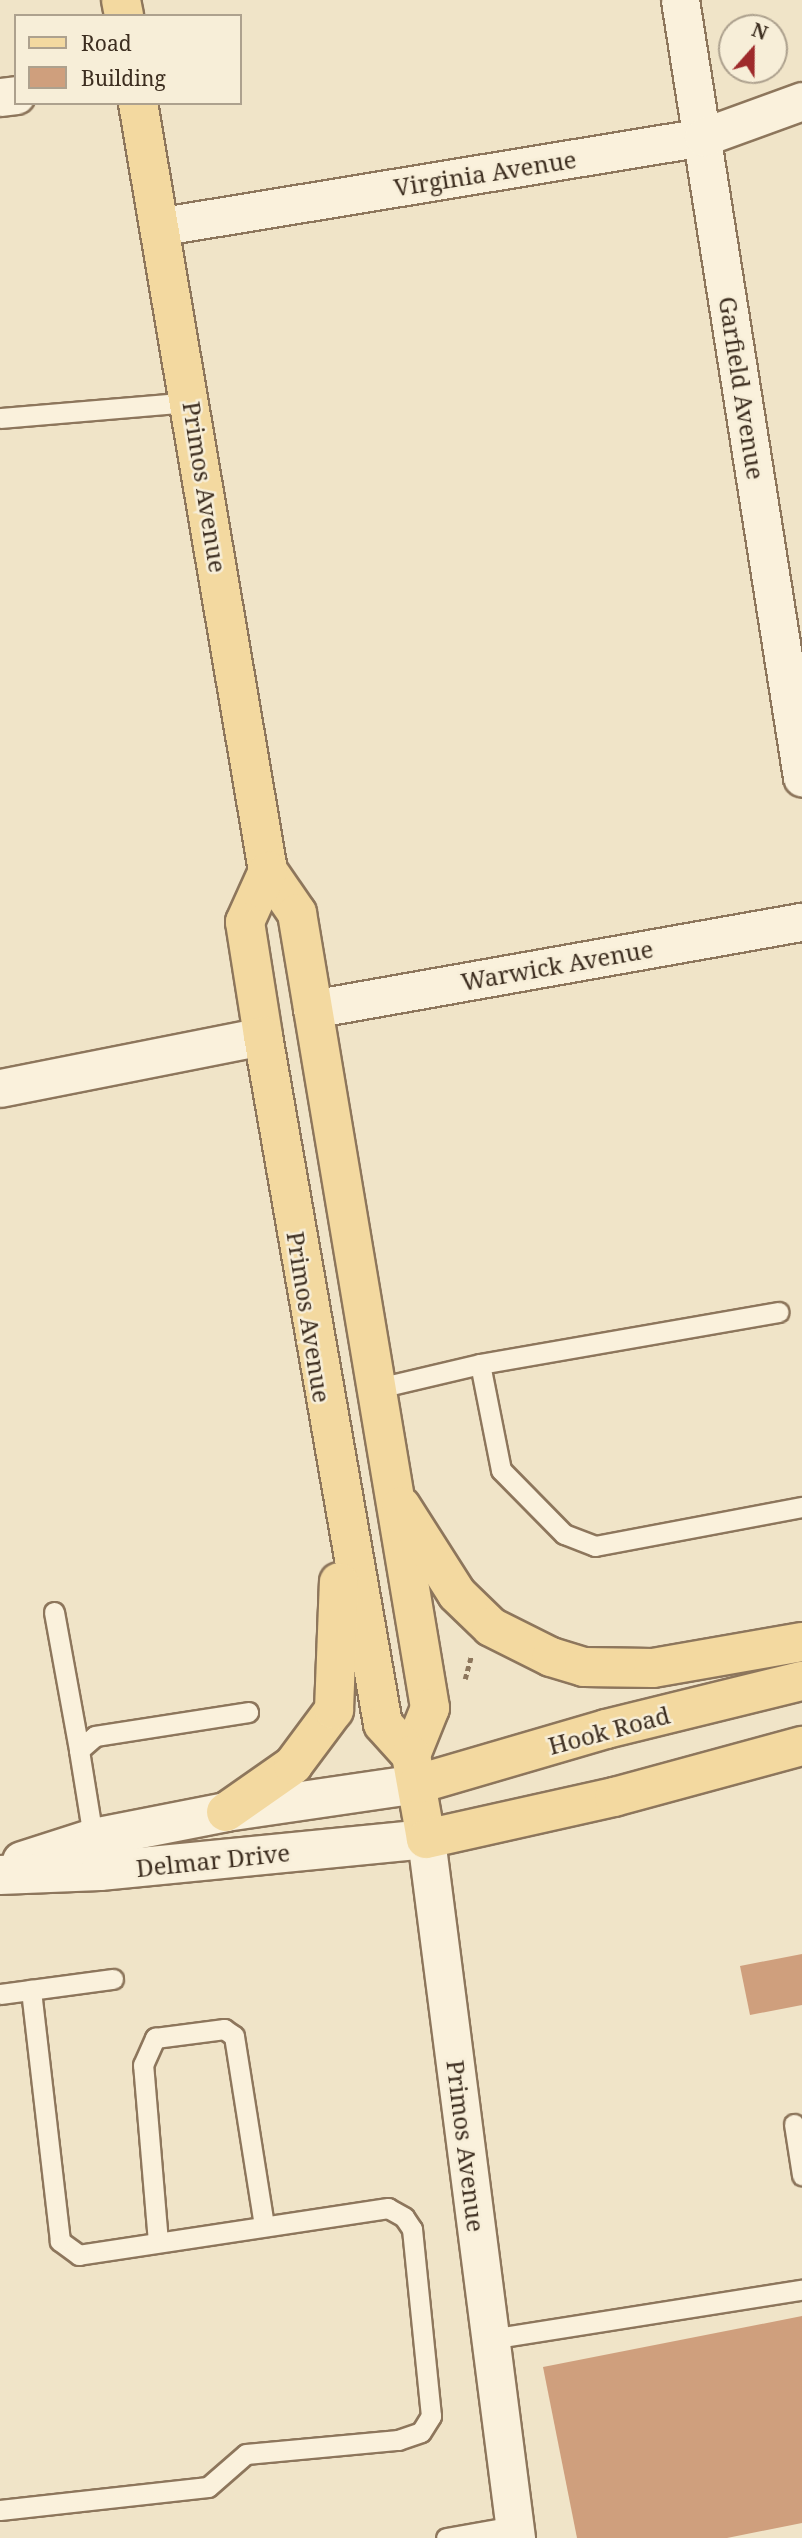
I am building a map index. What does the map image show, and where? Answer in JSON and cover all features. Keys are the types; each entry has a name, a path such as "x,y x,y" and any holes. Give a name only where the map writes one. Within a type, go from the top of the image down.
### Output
{"main road":[{"name":"Primos Avenue","path":"138,105 163,226 268,871 297,913 374,1388 430,1708 414,1770"},
{"name":"Primos Avenue","path":"268,871 245,922 263,1036 341,1499 383,1724 414,1770 426,1839"},
{"path":"391,1489 457,1594 491,1627 530,1650 584,1667 620,1670 802,1642"},
{"path":"226,1812 293,1765 334,1710 341,1499"},
{"name":"Hook Road","path":"414,1770 606,1729 802,1681"},
{"path":"426,1839 614,1797 802,1746"}],"street":[{"name":"Garfield Avenue","path":"680,0 802,777"},
{"name":"Virginia Avenue","path":"163,226 703,137 802,101"},
{"name":"Warwick Avenue","path":"312,1009 802,922"},
{"path":"0,1088 263,1036"},
{"name":"Delmar Drive","path":"0,1875 97,1854 226,1812 414,1770"},
{"name":"Delmar Drive","path":"0,1869 97,1854 426,1839"},
{"name":"Primos Avenue","path":"426,1839 516,2532"}],"lane":[{"path":"0,418 191,402"},
{"path":"374,1388 480,1364 778,1312"},
{"path":"480,1364 501,1470 564,1534 595,1546 630,1542 802,1507"},
{"path":"54,1612 97,1854"},
{"path":"79,1750 95,1736 248,1712"},
{"path":"0,1994 113,1979"},
{"path":"0,2510 208,2487 246,2454 398,2440 421,2432 431,2416 432,2387 412,2229 404,2217 388,2208 79,2255 60,2241 31,1990"},
{"path":"158,2242 143,2065 155,2038 224,2029 234,2036 264,2225"},
{"path":"794,2124 802,2175"},
{"path":"491,2339 802,2290"},
{"path":"446,2538 516,2532"}],"path":[{"path":"462,1691 474,1644"}],"building":[{"path":"802,1954 802,2005 750,2015 740,1966"},
{"path":"802,2316 802,2523 727,2538 577,2538 543,2367"}]}
